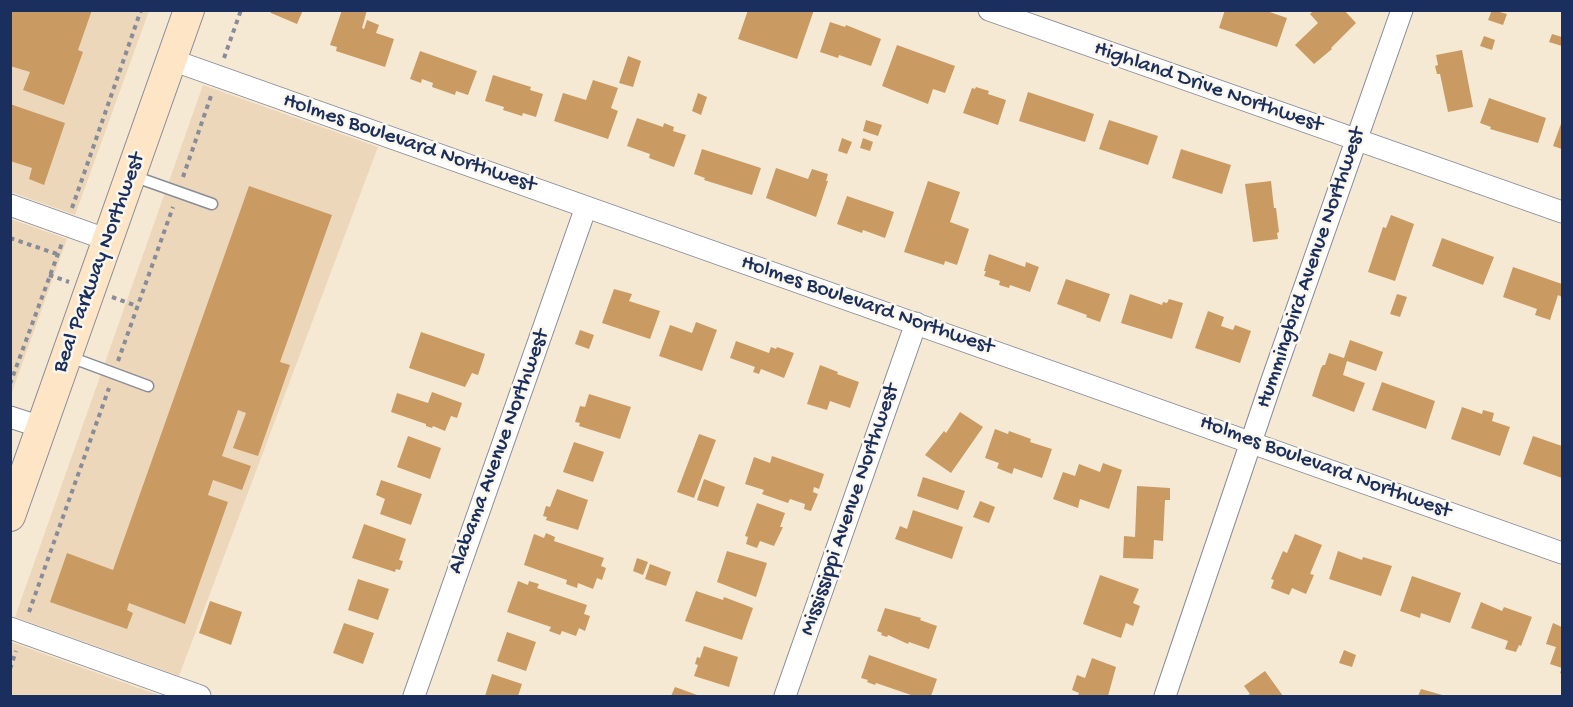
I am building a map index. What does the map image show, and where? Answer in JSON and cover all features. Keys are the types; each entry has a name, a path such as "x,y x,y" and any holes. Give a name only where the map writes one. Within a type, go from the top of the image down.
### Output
{"main road":[{"name":"Beal Parkway Northwest","path":"10,516 189,10"}],"street":[{"name":"Highland Drive Northwest","path":"990,10 1563,213"},
{"name":"Hummingbird Avenue Northwest","path":"1165,696 1402,10"},
{"name":"Holmes Boulevard Northwest","path":"171,60 1563,553"},
{"path":"10,205 108,240"},
{"name":"Alabama Avenue Northwest","path":"414,696 586,207"},
{"name":"Mississippi Avenue Northwest","path":"785,696 916,323"},
{"path":"10,417 41,427"},
{"path":"16,630 200,696"}],"lane":[{"path":"131,176 212,204"},
{"path":"67,356 148,386"}],"path":[{"path":"10,384 68,226 73,203 141,10"},
{"path":"10,669 16,630 114,373 241,10"},
{"path":"10,238 57,255"}],"shaded area":[{"path":"11,11 149,11 75,215 11,192"},
{"path":"203,85 378,147 179,676 15,617"},
{"path":"10,219 67,239 11,395"},
{"path":"11,642 161,696 11,696"}],"building":[{"path":"10,10 92,10 78,50 83,52 64,105 23,90 30,72 10,66"},
{"path":"269,10 303,10 297,24"},
{"path":"342,10 367,10 362,28 364,29 367,20 379,25 376,33 394,39 385,67 336,51 337,47 330,45"},
{"path":"748,10 814,10 797,59 738,39"},
{"path":"1225,10 1264,10 1287,18 1277,47 1219,28"},
{"path":"1314,10 1344,10 1356,23 1332,49 1314,64 1295,45 1318,23 1310,14"},
{"path":"1492,10 1507,14 1503,25 1488,20"},
{"path":"830,22 845,27 846,25 881,39 871,66 839,55 838,58 820,52"},
{"path":"1552,34 1562,37 1562,46 1549,42"},
{"path":"1484,36 1495,40 1492,50 1480,46"},
{"path":"897,45 955,66 945,93 933,89 928,104 882,86"},
{"path":"1462,50 1473,107 1448,112 1440,74 1437,74 1435,66 1438,65 1436,55"},
{"path":"420,51 477,71 468,95 456,91 455,95 432,87 433,83 422,79 421,83 410,79"},
{"path":"628,56 641,61 633,87 619,83"},
{"path":"493,75 531,87 530,90 543,94 536,117 523,113 522,116 485,101"},
{"path":"593,80 618,88 611,108 618,111 608,139 554,121 563,93 586,100"},
{"path":"976,87 1006,100 998,125 963,113 972,88"},
{"path":"1028,92 1094,114 1085,142 1019,121"},
{"path":"698,93 707,97 701,115 692,111"},
{"path":"1489,98 1546,118 1538,143 1490,129 1491,127 1480,123"},
{"path":"10,104 65,123 44,185 29,179 32,168 10,161"},
{"path":"637,118 663,127 664,123 674,127 673,131 686,135 674,167 649,158 650,154 627,146"},
{"path":"866,120 882,125 878,136 863,131"},
{"path":"1109,120 1158,136 1148,165 1099,149"},
{"path":"1562,121 1562,149 1553,146"},
{"path":"842,138 852,142 847,154 838,151"},
{"path":"863,138 873,142 870,151 860,148"},
{"path":"702,149 761,168 752,195 704,180 705,178 694,174"},
{"path":"1181,149 1231,165 1222,194 1172,178"},
{"path":"776,168 808,179 812,169 828,174 826,181 828,181 816,217 766,198"},
{"path":"928,181 960,192 950,222 969,229 957,265 945,261 944,265 904,252"},
{"path":"1271,181 1279,232 1277,233 1278,239 1253,242 1245,184"},
{"path":"249,186 332,215 280,362 290,365 258,456 233,448 246,413 238,410 222,456 251,466 242,490 213,480 208,495 228,502 185,624 129,603 127,610 133,613 127,629 50,602 67,553 113,570"},
{"path":"847,196 894,212 885,238 837,224"},
{"path":"1391,215 1414,224 1395,281 1368,272 1383,227 1386,228"},
{"path":"1442,238 1494,257 1483,285 1432,266"},
{"path":"989,254 1025,267 1026,262 1039,267 1030,292 1010,285 1009,288 999,285 1000,281 984,276"},
{"path":"1513,267 1562,284 1562,297 1558,295 1550,320 1535,315 1537,309 1503,297"},
{"path":"1066,279 1110,294 1100,322 1057,304"},
{"path":"614,289 632,294 629,301 660,311 650,339 602,323"},
{"path":"1130,294 1162,305 1169,299 1183,303 1172,339 1121,323"},
{"path":"1397,294 1407,297 1400,317 1390,314"},
{"path":"1208,311 1224,317 1221,326 1233,330 1235,325 1251,331 1240,363 1195,348"},
{"path":"696,322 717,330 702,371 659,356 670,325 692,333"},
{"path":"580,330 594,335 589,349 575,344"},
{"path":"421,332 485,354 478,375 472,373 465,387 409,368"},
{"path":"1350,340 1383,352 1376,371 1347,361 1343,375 1365,383 1354,412 1312,396 1321,368 1325,365 1329,353 1344,358"},
{"path":"736,341 769,353 771,347 776,349 777,347 794,353 784,378 761,369 759,374 753,372 755,367 730,358"},
{"path":"820,365 859,382 850,408 830,401 827,410 807,404"},
{"path":"1382,382 1435,401 1426,429 1372,410"},
{"path":"432,392 462,403 457,418 451,416 445,431 391,412 397,393 428,403"},
{"path":"589,394 631,407 620,439 579,426 580,423 575,422 580,406 585,407"},
{"path":"1462,407 1482,414 1483,410 1494,413 1492,421 1510,427 1500,456 1451,439"},
{"path":"960,412 983,427 951,473 925,455 944,431 946,433"},
{"path":"995,429 1008,434 1009,431 1031,439 1030,442 1052,449 1042,478 1014,468 1012,474 997,468 999,463 985,458"},
{"path":"699,434 716,440 694,498 677,492"},
{"path":"408,436 441,448 430,479 397,467"},
{"path":"1533,436 1562,446 1562,478 1523,464"},
{"path":"574,442 604,452 593,482 563,472"},
{"path":"772,456 824,474 819,489 814,487 813,492 818,494 811,511 804,509 805,504 790,499 788,503 762,494 764,490 745,484 754,457 770,463"},
{"path":"1103,463 1122,470 1109,509 1080,499 1078,508 1053,499 1063,472 1075,476 1079,464 1100,472"},
{"path":"923,477 965,491 958,510 917,496"},
{"path":"704,479 725,487 718,507 697,500"},
{"path":"381,480 422,494 411,525 380,514 385,499 376,495"},
{"path":"1137,486 1170,488 1170,500 1165,500 1163,541 1154,540 1153,559 1123,558 1124,536 1135,537"},
{"path":"557,489 588,500 578,530 546,520 547,517 543,516 546,506 550,507"},
{"path":"980,501 995,507 989,523 973,517"},
{"path":"757,503 785,513 780,527 783,527 774,546 760,541 757,548 746,544 748,537 745,536"},
{"path":"913,510 963,527 952,559 895,539 900,526 907,529"},
{"path":"364,524 406,539 399,560 403,561 400,570 396,569 395,572 352,558"},
{"path":"546,533 555,537 554,541 604,558 601,566 606,568 602,580 597,578 593,589 578,583 577,588 566,584 567,580 524,565 534,534 544,538"},
{"path":"1295,534 1322,545 1310,574 1314,575 1306,594 1292,588 1289,595 1271,588 1274,580 1271,579 1283,551 1287,553"},
{"path":"727,551 767,563 756,597 717,582"},
{"path":"1338,551 1362,560 1363,557 1392,566 1381,596 1329,579"},
{"path":"637,558 648,562 643,575 633,571"},
{"path":"650,564 671,572 666,586 645,579"},
{"path":"1100,575 1139,589 1133,603 1140,606 1133,626 1126,623 1121,638 1083,624"},
{"path":"1412,576 1461,593 1450,623 1421,613 1420,618 1400,611"},
{"path":"358,579 389,589 378,620 348,610"},
{"path":"518,581 528,585 529,581 539,584 537,588 587,605 584,614 590,616 585,631 579,628 576,636 562,631 560,635 549,631 551,627 507,612"},
{"path":"696,591 723,600 724,597 753,608 742,640 685,621"},
{"path":"210,601 242,612 231,645 199,633"},
{"path":"1481,602 1502,611 1504,607 1532,617 1521,646 1519,645 1516,652 1505,649 1508,641 1471,628"},
{"path":"885,608 921,618 920,620 937,626 929,649 909,642 908,644 888,635 887,637 881,635 882,633 877,631"},
{"path":"344,623 374,633 363,664 333,653"},
{"path":"1553,623 1562,627 1562,668 1550,664 1556,647 1546,644"},
{"path":"507,632 536,642 526,671 497,661"},
{"path":"704,646 738,657 729,687 694,676 698,665 695,664 697,657 700,658"},
{"path":"1344,650 1356,655 1352,667 1339,663"},
{"path":"869,655 937,679 931,696 914,696 867,682 868,680 861,678"},
{"path":"1092,658 1116,667 1108,696 1078,696 1079,693 1072,690 1077,675 1085,678"},
{"path":"1265,671 1283,696 1246,696 1250,694 1244,686"},
{"path":"492,674 522,684 518,696 485,696"},
{"path":"675,687 700,696 671,696"},
{"path":"1421,689 1446,696 1418,696"}]}
